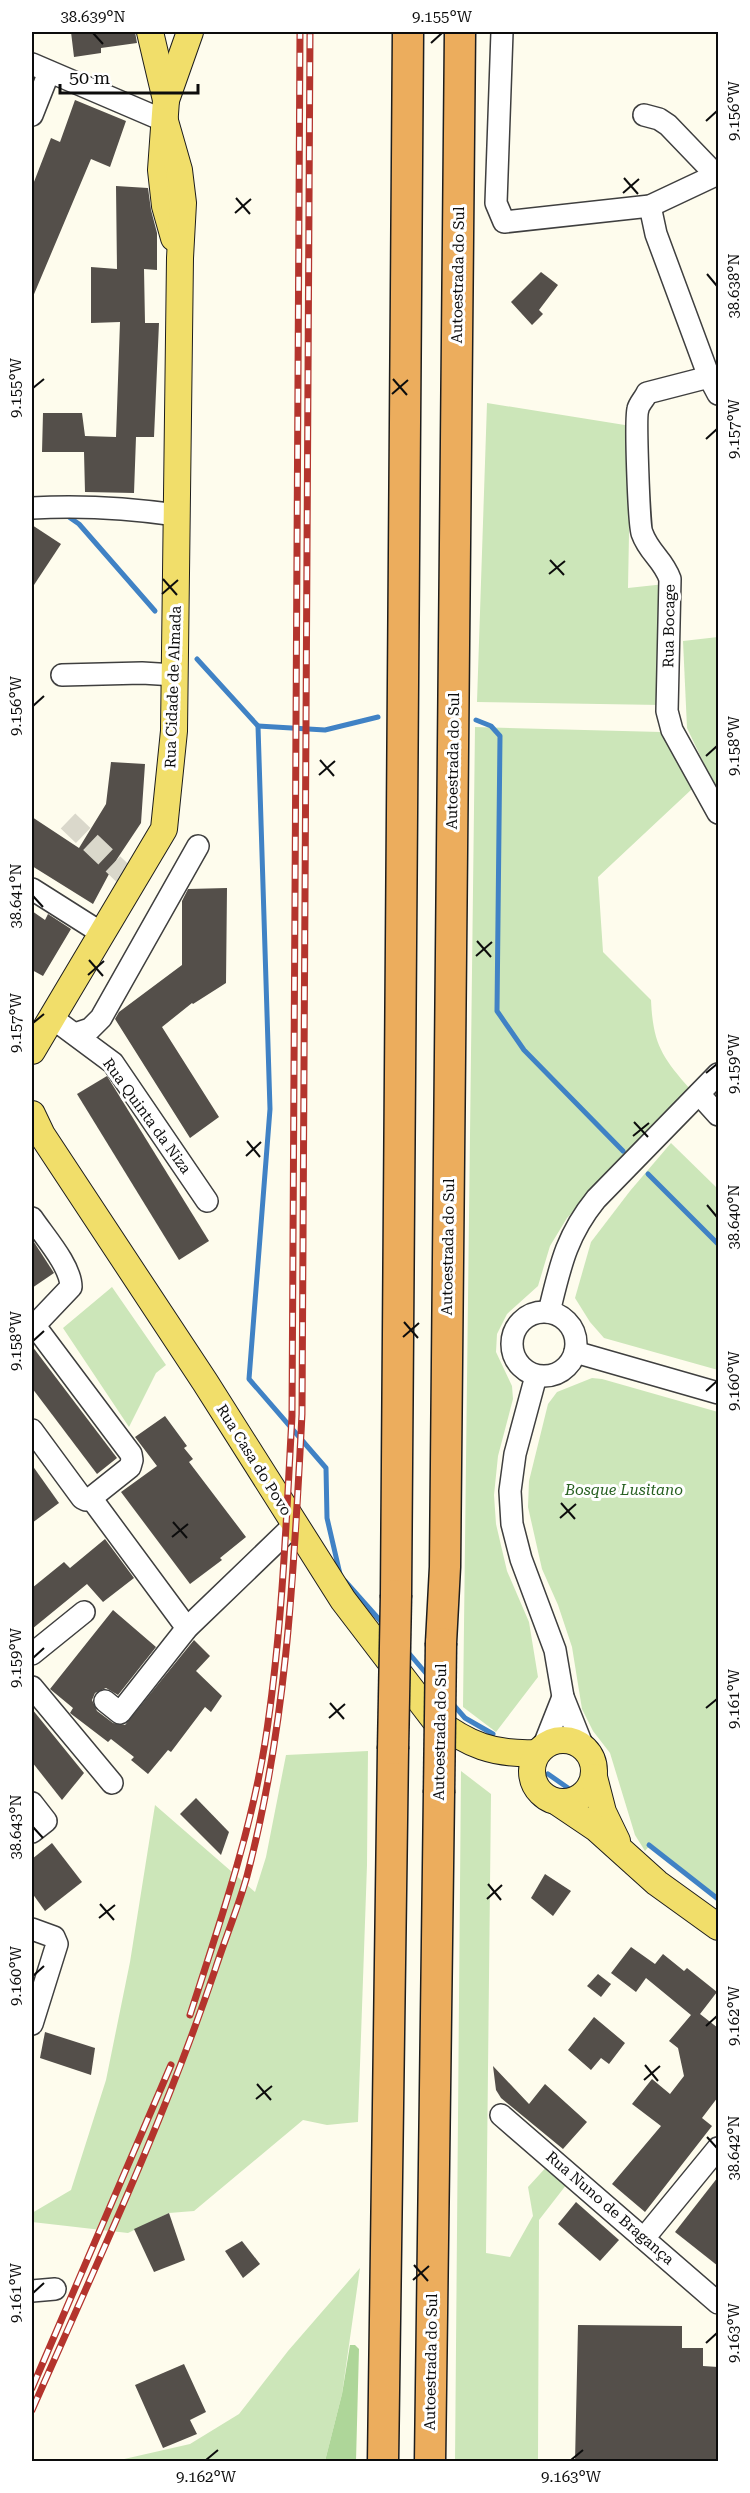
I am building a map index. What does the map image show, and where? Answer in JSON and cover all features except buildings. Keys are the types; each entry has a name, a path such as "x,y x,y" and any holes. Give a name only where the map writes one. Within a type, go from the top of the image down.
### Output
{"highway":[{"path":"383,2462 396,1595 408,32"},
{"name":"Autoestrada do Sul","path":"430,2462 441,1642 445,1567 460,32"}],"main road":[{"name":"Rua Cidade de Almada","path":"150,32 166,110"},
{"name":"Rua Cidade de Almada","path":"32,1047 103,934 164,829 172,763 175,675 180,258 165,206 161,170 166,110 190,32"},
{"name":"Rua Casa do Povo","path":"35,1126 205,1382 343,1600 434,1719 452,1733 498,1753 547,1796 589,1822 657,1883 718,1927"},
{"path":"564,1739 574,1741 582,1747 590,1755 594,1766 594,1777 585,1794 576,1800 547,1796 531,1771 541,1749 564,1739"},
{"name":"Rua Casa do Povo","path":"498,1753 541,1749"},
{"name":"Rua Casa do Povo","path":"594,1777 603,1812 624,1854"}],"street":[{"path":"502,32 496,203 504,222 650,206 717,175 668,125 659,119 644,116"},
{"path":"32,115 40,68 166,110"},
{"path":"650,206 656,234 714,386"},
{"name":"Rua Bocage","path":"714,386 647,393 638,409 640,530 649,549 664,564 670,579 667,711 672,730 718,813"},
{"path":"32,508 75,506 131,509 177,515"},
{"path":"62,675 142,673 175,675"},
{"path":"75,1034 90,1029 101,1018 198,846"},
{"path":"32,888 103,934"},
{"name":"Rua Quinta da Niza","path":"51,1017 113,1063 207,1201"},
{"path":"549,1312 565,1250 579,1220 596,1199 718,1074"},
{"path":"699,1094 718,1115"},
{"path":"32,1218 71,1279 71,1287 32,1325 132,1456 132,1463 128,1469 86,1500 82,1498 32,1430"},
{"path":"538,1312 549,1312 568,1322 574,1331 575,1352 571,1362 556,1375 536,1376 518,1364 511,1343 513,1332 527,1316 538,1312"},
{"path":"575,1352 718,1393"},
{"path":"536,1376 514,1463 510,1491 512,1524 521,1559 555,1650 563,1697 582,1747"},
{"path":"91,1498 187,1628"},
{"path":"105,1701 120,1713 187,1628 295,1524"},
{"path":"32,1654 84,1612"},
{"path":"32,1687 112,1783"},
{"path":"541,1749 563,1697"},
{"path":"32,1803 46,1821 32,1832"},
{"path":"32,1929 54,1937 57,1944 32,2024"},
{"name":"Rua Nuno de Bragança","path":"501,2115 645,2237 718,2303"},
{"path":"645,2237 718,2148"},
{"path":"32,2291 56,2289"}],"green space":[{"path":"487,403 631,426 628,588 665,584 661,705 477,702"},
{"path":"718,637 718,793 687,728 683,641"},
{"path":"475,727 661,732 692,789 598,877 603,952 651,1000 654,1027 660,1048 665,1058 690,1089 567,1218 550,1246 538,1286 507,1314 497,1334 496,1352 512,1386 513,1399 498,1456 494,1495 496,1524 507,1571 529,1622 538,1677 496,1732 463,1707"},
{"path":"671,1143 718,1189 718,1370 604,1338 590,1322 575,1298 591,1242"},
{"path":"112,1287 166,1365 156,1373 129,1427 63,1328"},
{"name":"Bosque Lusitano","path":"592,1378 718,1412 718,1897 651,1844 645,1851 635,1835 610,1753 593,1731 582,1709 572,1647 558,1605 542,1569 528,1507 529,1481 548,1404 557,1392"},
{"path":"368,1751 367,1865 358,2122 327,2125 303,2120 194,2211 169,2213 128,2233 32,2222 32,2213 71,2190 106,2080 130,1962 155,1805 255,1892 266,1857 286,1755"},
{"path":"461,1771 491,1794 486,2253 510,2257 533,2216 528,2187 550,2163 570,2180 539,2220 538,2461 455,2462"},
{"path":"360,2268 342,2394 325,2461 111,2462 190,2444 239,2414 288,2351"},
{"path":"350,2345 355,2345 359,2349 356,2461 325,2461 342,2394"}],"waterway":[{"path":"66,515 79,524 155,611"},
{"path":"197,659 258,726 270,1109 249,1379 326,1468 327,1518 340,1574"},
{"path":"258,726 325,730 378,717"},
{"path":"476,720 491,726 500,736 497,1011 524,1050 623,1151"},
{"path":"648,1174 718,1244"},
{"path":"345,1581 385,1626"},
{"path":"407,1651 430,1678"},
{"path":"450,1701 465,1718 493,1734"},
{"path":"548,1774 568,1788"},
{"path":"649,1845 718,1899"}],"tunnel":[{"path":"68,821 133,883"}],"railway":[{"path":"190,2015 233,1880 259,1778 276,1662 288,1498 292,1416 300,32"},
{"path":"32,2410 152,2137 236,1912 261,1819 280,1704 292,1588 302,1414 310,32"},
{"path":"32,2388 171,2065"}]}
